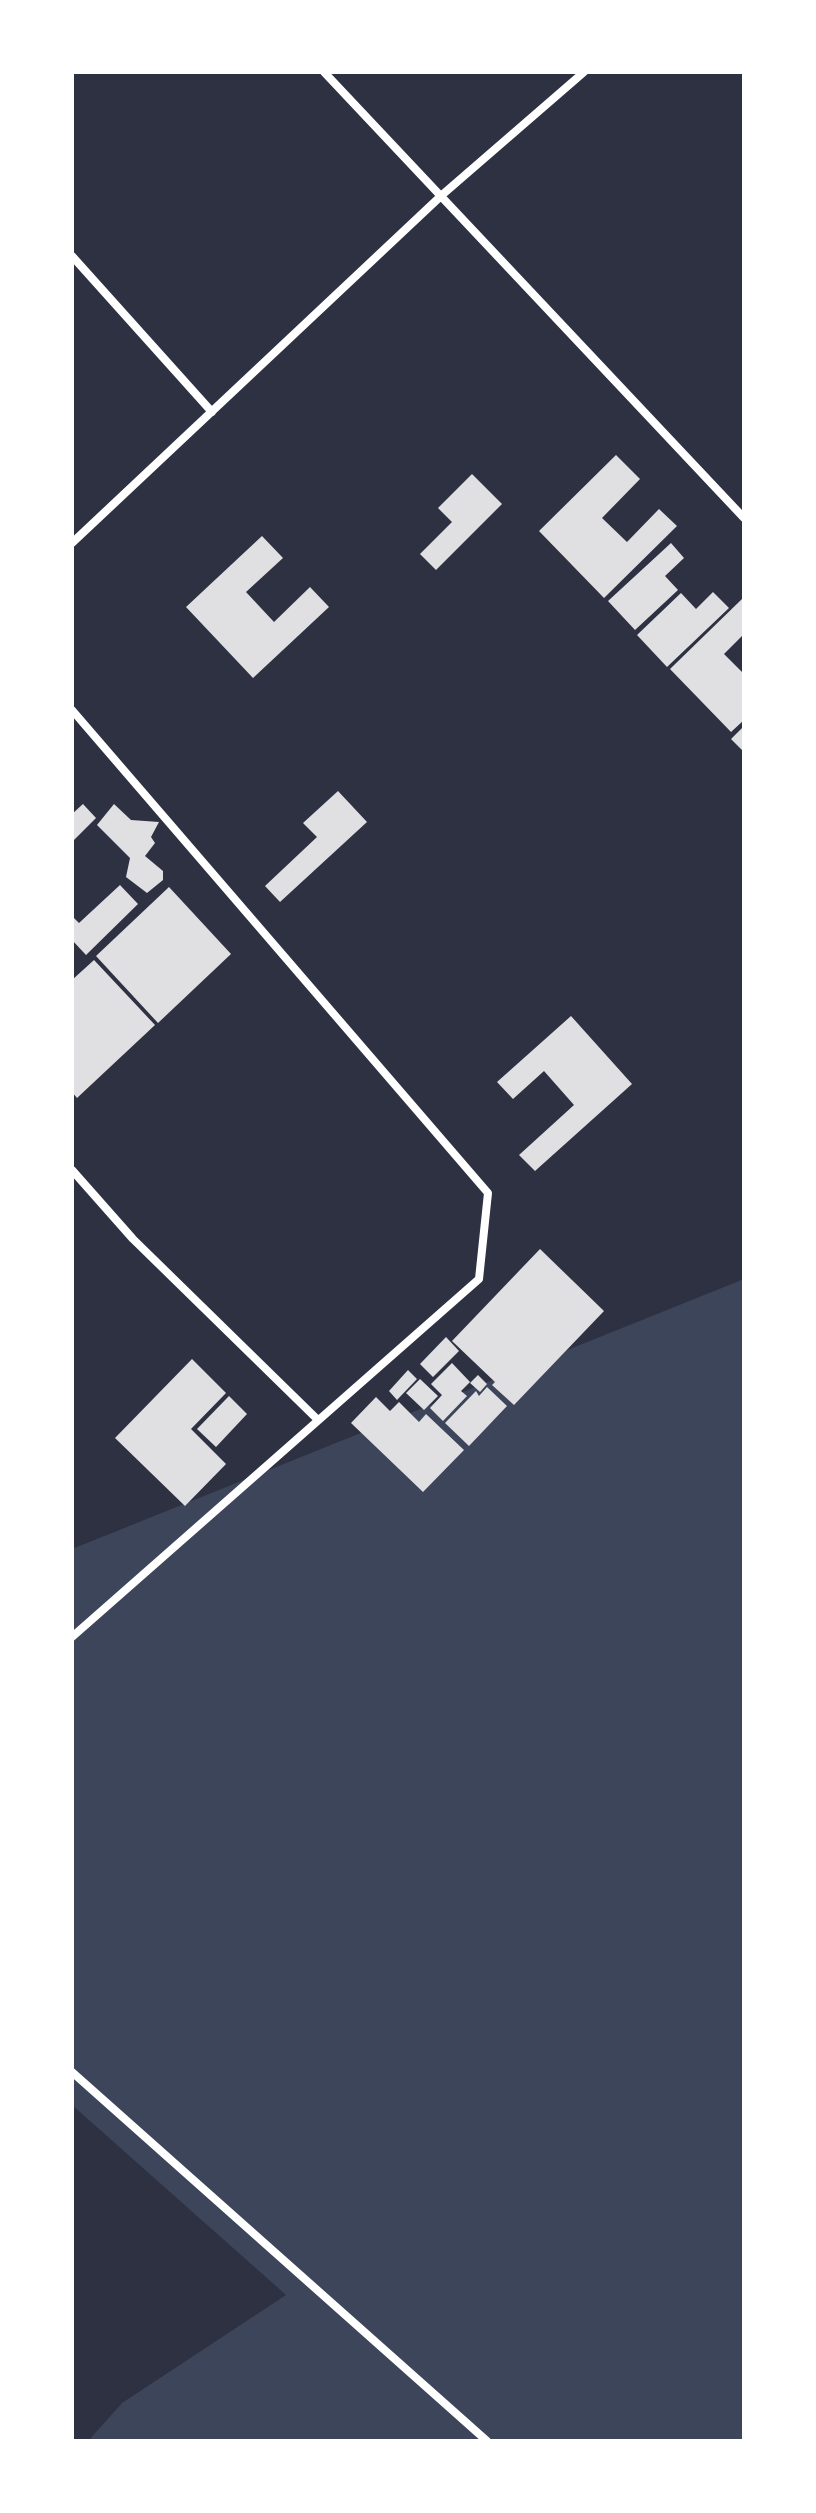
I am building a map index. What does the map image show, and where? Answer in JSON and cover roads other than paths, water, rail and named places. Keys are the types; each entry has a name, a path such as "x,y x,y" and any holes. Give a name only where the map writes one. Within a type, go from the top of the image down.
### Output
{"street":[{"path":"324,72 744,518"},
{"path":"72,543 442,195 584,72"},
{"path":"72,256 212,412"},
{"path":"72,710 488,1193 479,1279 72,1637"},
{"path":"72,1170 133,1239 318,1420"},
{"path":"72,2072 487,2441"}]}
